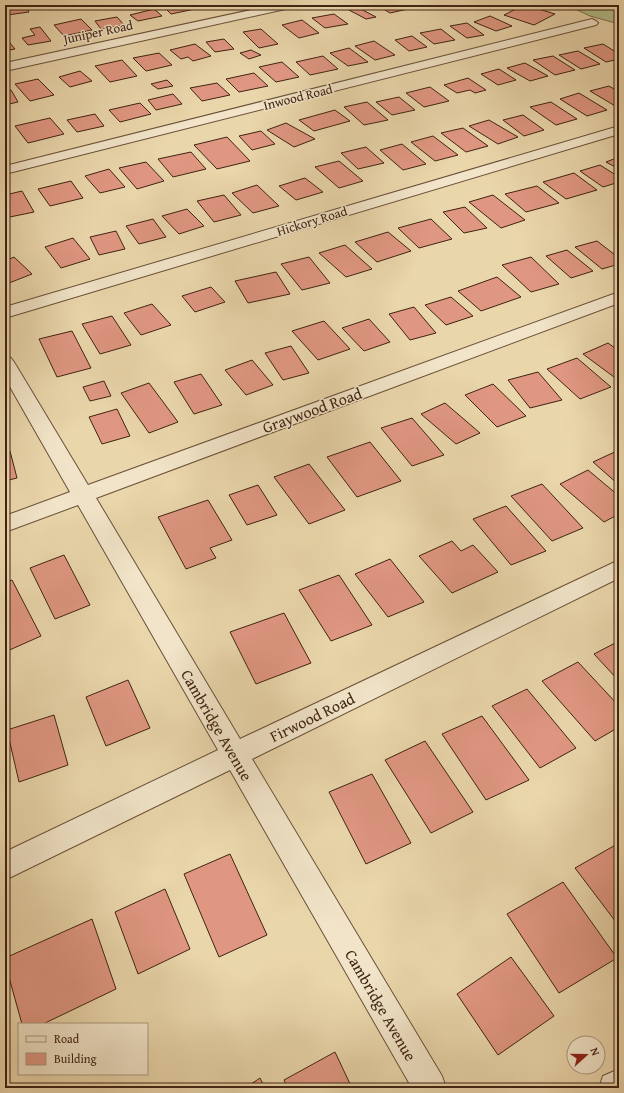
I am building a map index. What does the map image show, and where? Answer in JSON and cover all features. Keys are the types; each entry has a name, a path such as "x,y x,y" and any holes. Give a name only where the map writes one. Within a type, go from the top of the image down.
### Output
{"street":[{"name":"Juniper Road","path":"5,66 290,5"},
{"name":"Inwood Road","path":"5,170 592,23"},
{"name":"Hickory Road","path":"5,313 619,130"},
{"name":"Graywood Road","path":"5,524 619,297"},
{"name":"Cambridge Avenue","path":"5,362 430,1088"},
{"name":"Firwood Road","path":"5,866 619,568"},
{"path":"615,1088 619,1085"}],"green space":[{"path":"567,5 619,5 619,24 590,16"}],"building":[{"path":"5,5 25,5 29,12 7,15"},
{"path":"191,5 195,9 171,14 164,7"},
{"path":"377,5 401,5 408,9 390,13"},
{"path":"524,5 555,14 534,25 504,15"},
{"path":"359,8 376,17 366,19 349,10"},
{"path":"154,9 162,16 138,21 130,15"},
{"path":"334,14 348,24 325,28 312,18"},
{"path":"490,16 512,26 496,31 474,22"},
{"path":"117,17 124,25 101,29 95,21"},
{"path":"81,19 92,30 64,36 54,25"},
{"path":"302,20 319,33 299,38 282,25"},
{"path":"467,23 484,35 467,38 450,26"},
{"path":"40,27 51,41 28,45 22,38 35,35 30,29"},
{"path":"261,29 278,44 259,48 243,32"},
{"path":"441,29 455,40 434,44 420,33"},
{"path":"412,36 427,47 409,51 395,40"},
{"path":"5,37 15,49 5,51"},
{"path":"224,39 234,49 215,52 206,42"},
{"path":"374,41 395,55 375,60 355,46"},
{"path":"195,44 211,56 193,61 188,57 181,59 170,50"},
{"path":"603,44 619,54 619,59 606,62 584,48"},
{"path":"349,48 368,62 348,66 330,53"},
{"path":"251,50 261,55 249,59 240,53"},
{"path":"578,51 600,64 581,69 559,55"},
{"path":"159,53 172,65 146,71 133,58"},
{"path":"323,56 338,69 310,75 296,62"},
{"path":"553,56 575,70 555,75 533,60"},
{"path":"122,60 137,76 110,82 95,66"},
{"path":"282,62 299,77 276,82 259,67"},
{"path":"525,63 548,76 530,81 507,68"},
{"path":"499,69 516,80 498,85 481,74"},
{"path":"80,71 92,81 70,87 59,77"},
{"path":"254,73 268,86 239,92 226,79"},
{"path":"468,78 486,90 475,93 470,90 457,93 444,85"},
{"path":"38,79 54,95 30,101 15,84"},
{"path":"167,80 173,86 158,89 151,84"},
{"path":"217,83 230,95 202,101 190,88"},
{"path":"609,86 619,92 619,107 590,91"},
{"path":"430,87 449,101 424,107 406,93"},
{"path":"11,90 18,102 5,105 5,91"},
{"path":"579,93 607,110 587,116 560,99"},
{"path":"173,94 182,104 156,110 148,100"},
{"path":"399,97 415,110 392,115 376,102"},
{"path":"367,102 388,120 364,125 344,107"},
{"path":"551,102 577,119 556,125 530,107"},
{"path":"140,103 151,114 120,122 109,110"},
{"path":"335,110 350,121 314,131 299,120"},
{"path":"95,114 104,126 77,132 67,120"},
{"path":"523,115 544,130 524,136 503,120"},
{"path":"50,118 64,134 28,143 15,126"},
{"path":"489,120 518,137 498,144 469,126"},
{"path":"286,123 315,139 294,147 267,130"},
{"path":"463,128 488,146 466,152 441,133"},
{"path":"261,131 275,144 252,150 239,136"},
{"path":"433,136 458,155 435,161 411,142"},
{"path":"227,137 250,161 217,169 194,145"},
{"path":"402,144 426,164 403,170 380,150"},
{"path":"366,147 384,163 358,169 341,153"},
{"path":"191,152 206,169 173,177 158,159"},
{"path":"619,157 619,169 606,162"},
{"path":"339,161 363,181 339,188 315,167"},
{"path":"146,162 164,181 137,189 119,168"},
{"path":"600,165 619,177 619,182 603,187 580,171"},
{"path":"109,169 125,187 100,193 85,176"},
{"path":"574,173 597,190 566,199 543,182"},
{"path":"305,178 323,192 296,200 279,186"},
{"path":"71,181 83,198 50,206 38,189"},
{"path":"257,185 279,206 253,213 232,193"},
{"path":"537,186 559,203 526,212 505,194"},
{"path":"22,191 34,212 5,218 5,195"},
{"path":"224,195 241,215 214,222 197,201"},
{"path":"493,195 525,220 501,228 469,202"},
{"path":"465,207 487,228 464,233 443,212"},
{"path":"187,209 204,226 179,234 162,216"},
{"path":"153,219 166,237 139,244 126,226"},
{"path":"431,219 452,239 419,248 398,228"},
{"path":"116,231 125,249 99,255 90,237"},
{"path":"388,232 411,251 377,262 355,242"},
{"path":"73,238 90,259 61,268 45,247"},
{"path":"597,241 619,258 619,264 602,269 575,247"},
{"path":"345,245 372,269 346,277 319,253"},
{"path":"567,250 593,271 571,278 546,256"},
{"path":"14,257 32,274 9,283 5,279 5,261"},
{"path":"309,257 330,283 302,290 281,264"},
{"path":"531,257 559,284 531,292 502,265"},
{"path":"276,272 290,294 248,303 235,281"},
{"path":"497,277 521,297 481,311 458,291"},
{"path":"211,287 225,302 195,312 182,296"},
{"path":"451,297 473,316 446,325 425,305"},
{"path":"152,304 171,325 141,335 124,313"},
{"path":"414,307 436,333 410,340 389,314"},
{"path":"112,316 131,345 100,354 82,324"},
{"path":"369,319 390,342 364,351 342,328"},
{"path":"324,321 350,349 318,360 292,331"},
{"path":"72,331 91,368 57,377 39,339"},
{"path":"608,343 619,351 619,375 614,377 583,354"},
{"path":"291,346 309,373 283,380 265,353"},
{"path":"577,358 611,387 580,399 547,369"},
{"path":"252,360 273,385 246,395 225,370"},
{"path":"538,372 562,400 530,408 508,380"},
{"path":"201,374 222,405 194,414 174,382"},
{"path":"104,381 111,396 90,401 83,387"},
{"path":"149,383 178,422 149,433 121,393"},
{"path":"493,384 526,416 497,427 465,395"},
{"path":"445,403 480,433 456,444 421,414"},
{"path":"117,409 130,436 102,444 89,417"},
{"path":"412,418 444,455 412,466 381,428"},
{"path":"370,442 401,481 357,497 327,457"},
{"path":"619,450 619,485 593,462"},
{"path":"10,451 17,478 5,481 5,452"},
{"path":"309,464 345,510 309,524 274,477"},
{"path":"588,470 619,496 619,514 604,522 560,484"},
{"path":"542,484 583,528 552,541 511,496"},
{"path":"258,485 277,515 247,525 229,495"},
{"path":"208,500 232,540 210,548 216,558 186,569 158,517"},
{"path":"506,506 546,551 511,565 473,519"},
{"path":"452,541 461,551 473,545 498,572 452,593 419,556"},
{"path":"64,555 90,605 55,619 30,568"},
{"path":"390,559 424,602 388,617 355,574"},
{"path":"339,575 372,625 331,641 299,590"},
{"path":"12,580 41,636 5,652 5,583"},
{"path":"284,613 311,663 256,684 230,632"},
{"path":"619,641 619,681 594,654"},
{"path":"578,662 619,706 619,727 595,741 542,681"},
{"path":"128,680 150,728 106,746 86,697"},
{"path":"527,689 576,748 540,768 492,706"},
{"path":"54,715 68,765 19,782 7,730"},
{"path":"482,716 529,780 486,800 442,734"},
{"path":"425,741 473,812 431,833 385,760"},
{"path":"372,774 411,843 366,864 329,792"},
{"path":"619,843 619,926 575,868"},
{"path":"230,854 267,935 219,957 184,874"},
{"path":"563,882 617,958 559,993 507,914"},
{"path":"165,889 190,949 138,974 115,912"},
{"path":"92,919 116,989 45,1023 22,1023 5,963 5,958"},
{"path":"511,957 554,1016 498,1055 457,994"},
{"path":"335,1052 352,1088 288,1088 284,1080"},
{"path":"260,1078 265,1088 245,1088"}]}
